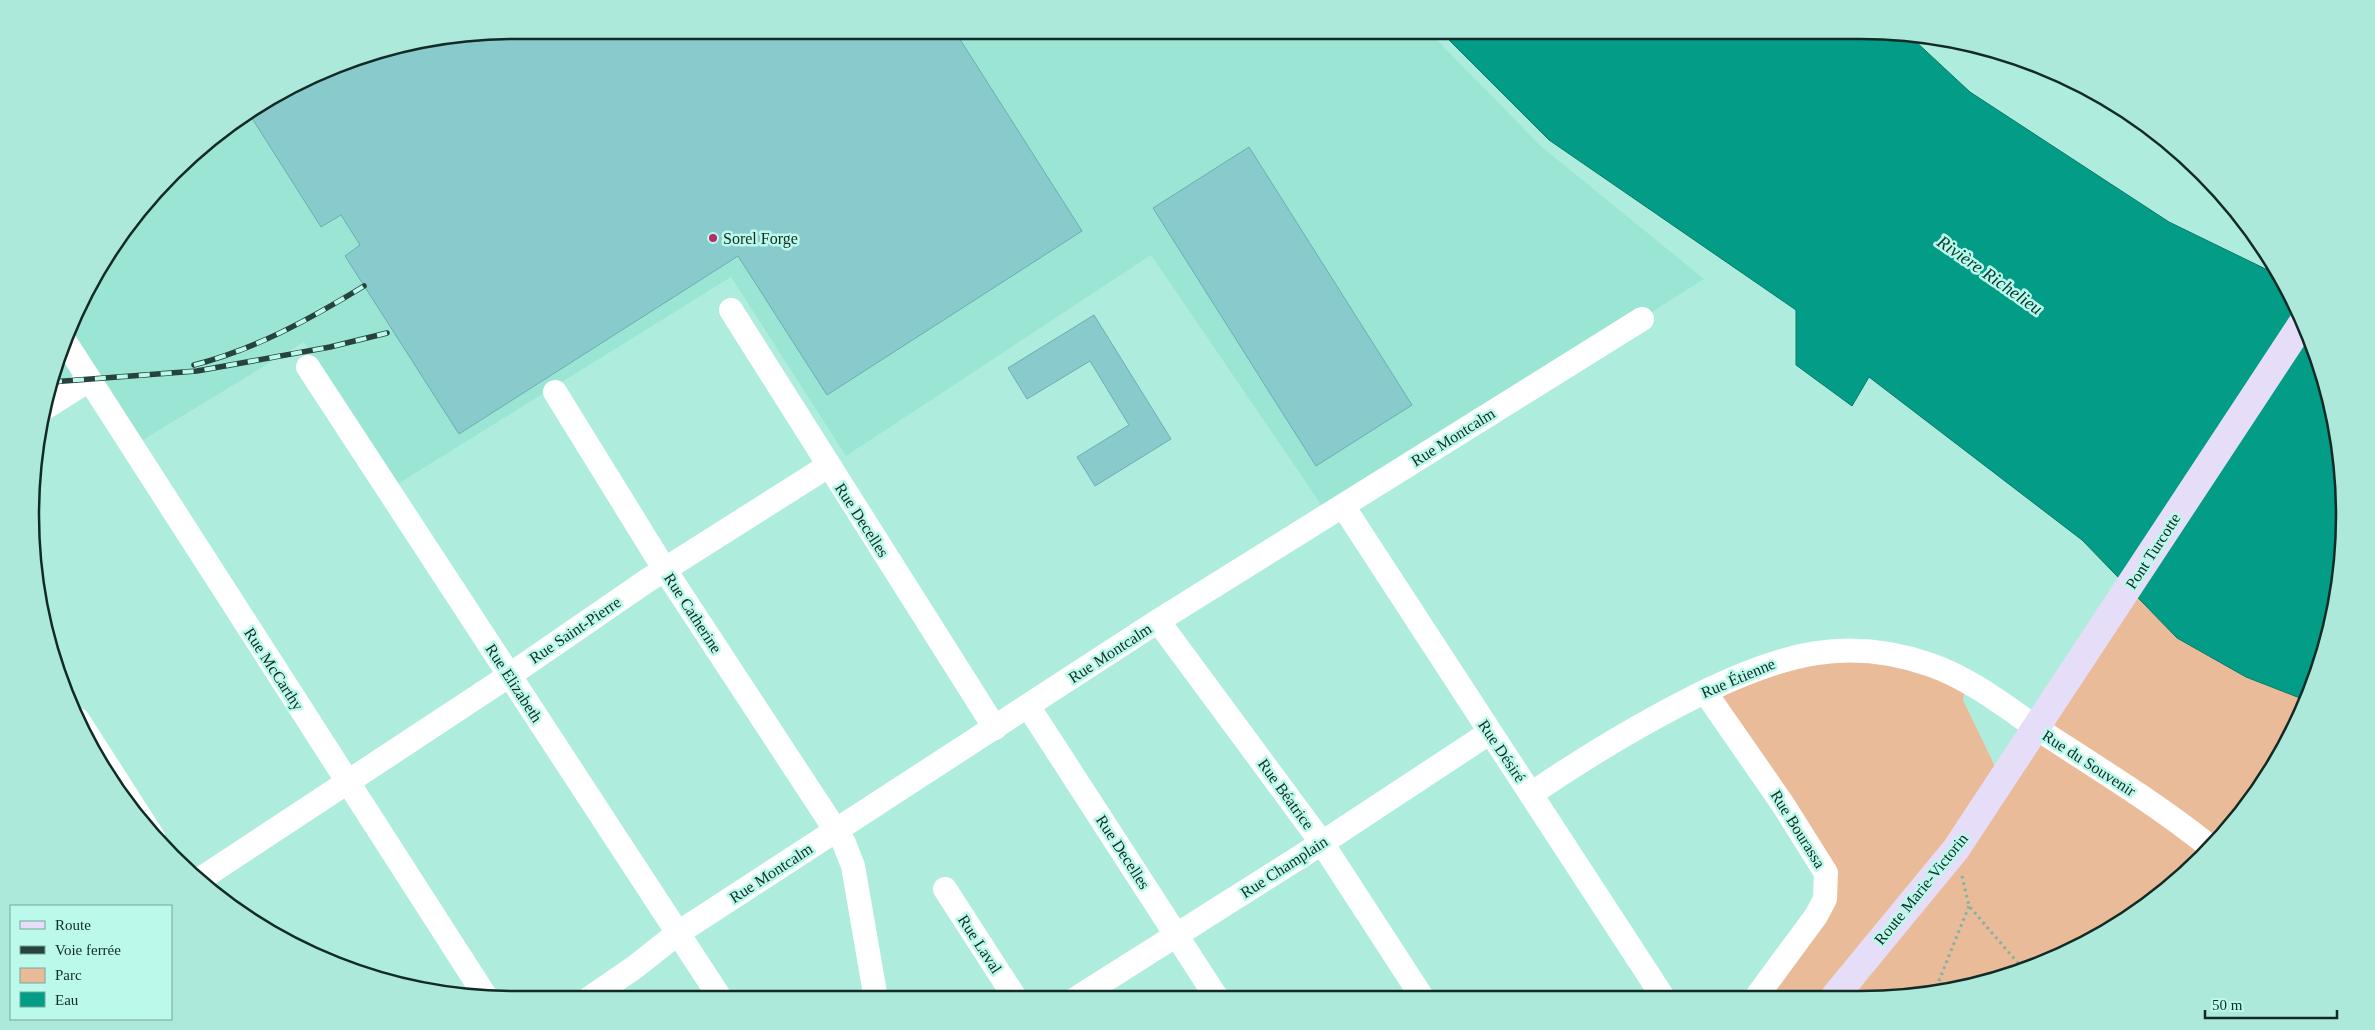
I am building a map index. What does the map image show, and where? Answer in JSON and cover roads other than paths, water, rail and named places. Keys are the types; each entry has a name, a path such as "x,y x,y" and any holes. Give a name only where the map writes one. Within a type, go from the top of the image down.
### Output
{"main road":[{"name":"Pont Turcotte","path":"2002,780 2298,329"},
{"name":"Route Marie-Victorin","path":"1840,991 1956,849 2002,780"}],"street":[{"name":"Rue Decelles","path":"731,310 995,728"},
{"name":"Rue Montcalm","path":"600,991 635,967 678,933 1158,622 1642,319"},
{"name":"Rue McCarthy","path":"69,348 481,990"},
{"name":"Rue Elizabeth","path":"308,367 715,991"},
{"path":"52,403 89,380"},
{"name":"Rue Catherine","path":"555,392 665,570 850,855 875,991"},
{"name":"Rue Saint-Pierre","path":"205,876 510,675 665,570 828,466"},
{"name":"Rue Désiré","path":"1343,506 1658,991"},
{"name":"Rue Béatrice","path":"1158,622 1322,843 1418,991"},
{"name":"Rue Étienne","path":"1531,794 1636,726 1742,673 1782,659 1809,653 1838,651 1901,656 1930,665 1966,682"},
{"name":"Rue du Souvenir","path":"1966,682 2164,812 2205,843"},
{"name":"Rue Bourassa","path":"1705,692 1782,803 1826,872 1824,899 1816,916 1761,991"},
{"name":"Rue Decelles","path":"1028,706 1213,991"},
{"name":"Rue Champlain","path":"1088,991 1322,843 1490,733"},
{"name":"Rue Laval","path":"945,889 1011,991"}],"water":[{"name":"Rivière Richelieu","path":"1448,39 1860,39 1917,42 1970,92 2169,222 2268,270 2287,304 2311,362 2327,422 2335,484 2335,546 2327,608 2311,668 2300,698 2246,677 2177,638 2082,540 1869,377 1852,406 1796,365 1796,310 1549,140"}],"railway":[{"path":"194,365 261,342 323,310 364,286"},
{"path":"58,381 197,371 330,347 387,333"}],"place":[{"name":"Sorel Forge","path":"713,238"}]}
